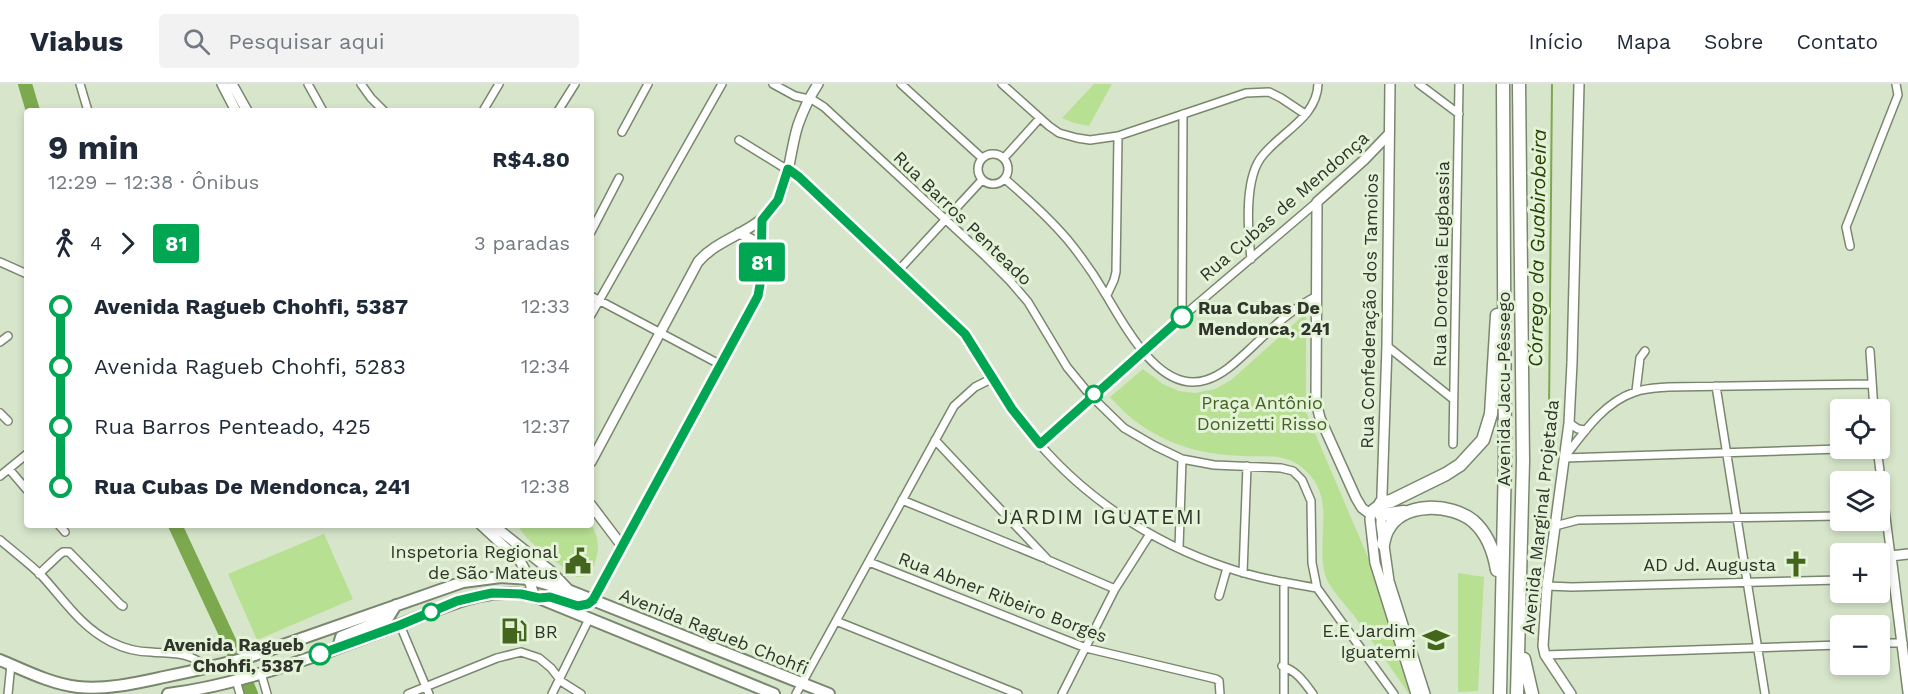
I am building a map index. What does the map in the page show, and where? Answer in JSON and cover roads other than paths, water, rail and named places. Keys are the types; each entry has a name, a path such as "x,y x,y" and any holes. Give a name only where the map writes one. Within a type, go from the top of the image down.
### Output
{"highway":[{"name":"Avenida Jacu-Pêssego","path":"1500,694 1505,459 1503,84"},
{"name":"Avenida Jacu-Pêssego","path":"1517,694 1523,461 1519,84"},
{"path":"1378,510 1390,501 1460,465 1483,440 1491,414 1497,314 1504,284"},
{"path":"1378,510 1434,508 1453,511 1471,520 1490,543 1502,598"},
{"path":"1383,544 1386,532 1392,523 1400,516 1416,510"},
{"path":"1519,638 1532,694"}],"main road":[{"path":"222,84 235,108"},
{"path":"232,84 245,108"},
{"path":"594,456 698,262 714,247 762,220 778,200 798,125 818,84"},
{"name":"Rua Confederação dos Tamoios","path":"1390,84 1387,346 1378,510 1389,581 1425,694"},
{"name":"Avenida Marginal Projetada","path":"1571,694 1545,655 1543,646 1547,586 1569,423 1579,84"},
{"name":"Rua Cubas de Mendonça","path":"1317,202 1388,135"},
{"path":"1317,202 1316,402 1320,418 1356,498 1362,508 1378,510"},
{"path":"499,529 520,561 537,598 550,597 578,606 588,604 593,600 758,296 761,279 762,220"},
{"path":"739,233 762,245"},
{"path":"594,508 622,546"},
{"name":"Rua Confederação dos Tamoios","path":"1378,510 1370,526 1375,564 1416,694"},
{"path":"499,529 551,571 570,591"},
{"path":"1908,554 1891,556 1908,692"},
{"name":"Avenida Ragueb Chohfi","path":"7,668 66,684 92,688 113,687 249,657 463,582 501,577 529,579 570,591 829,694"},
{"name":"Avenida Ragueb Chohfi","path":"174,694 238,680 338,648 457,601 508,593 537,598 774,694"},
{"path":"338,648 341,637 388,618 396,605"},
{"name":"Avenida Ragueb Chohfi","path":"0,660 7,668 53,687 90,694"}],"street":[{"path":"80,84 87,108"},
{"path":"308,84 321,108"},
{"path":"361,84 381,108"},
{"path":"485,108 499,84"},
{"path":"560,108 575,84"},
{"path":"622,132 648,84"},
{"path":"594,309 722,84"},
{"name":"Rua Barros Penteado","path":"773,84 795,96 810,99 824,107 985,256 1028,302 1067,367 1092,397 1124,428 1182,459 1198,463 1281,468 1293,471 1302,480 1311,501 1312,563 1317,588 1394,694"},
{"path":"901,84 982,158"},
{"path":"1002,84 1059,133 1077,138 1102,140 1118,136 1246,93 1269,92 1305,114"},
{"path":"1251,259 1249,195 1255,169 1261,159 1316,100 1318,84"},
{"path":"1419,84 1459,114"},
{"name":"Rua Doroteia Eugbassia","path":"1453,444 1459,84"},
{"path":"1850,246 1846,227 1898,95 1896,84"},
{"path":"1182,317 1183,114"},
{"path":"1004,158 1040,118"},
{"path":"1107,295 1116,272 1118,136"},
{"path":"739,140 799,177 965,334 1012,409 1040,444 1086,488 1150,534 1179,548 1243,573 1317,588"},
{"path":"991,153 1004,158 1009,168 1005,179 994,184 982,180 978,169 982,158 991,153"},
{"path":"594,226 620,178"},
{"path":"1005,179 1066,239 1107,295 1117,315 1143,351 1165,372 1176,378 1188,382 1206,381 1231,366 1302,303 1317,296"},
{"path":"898,271 947,221 982,180"},
{"name":"Rua Cubas de Mendonça","path":"1040,444 1143,351 1317,202"},
{"path":"0,261 24,273"},
{"path":"594,298 721,365"},
{"path":"0,342 8,336"},
{"path":"1387,346 1454,399"},
{"path":"1636,391 1640,358 1645,351"},
{"path":"1870,351 1873,399"},
{"path":"796,694 935,440 960,399 975,387 993,378"},
{"path":"1564,458 1607,408 1636,391 1668,387 1871,384"},
{"path":"1716,386 1765,694"},
{"path":"0,413 8,421"},
{"path":"1569,423 1578,429 1586,430"},
{"path":"935,440 1048,560"},
{"path":"1564,458 1830,450"},
{"path":"0,476 24,456"},
{"path":"1179,548 1182,459"},
{"path":"1243,573 1247,466"},
{"path":"9,469 24,486"},
{"path":"902,500 1115,590"},
{"path":"1555,525 1578,520 1830,516"},
{"path":"61,528 65,532"},
{"path":"1886,531 1891,556"},
{"path":"1062,694 1115,590 1150,534"},
{"path":"0,540 39,574 83,623 96,634 110,642 135,650 188,656 206,668"},
{"path":"39,574 63,552 69,552 123,606"},
{"name":"Rua Abner Ribeiro Borges","path":"869,562 1086,648 1216,679 1219,681 1220,694"},
{"path":"1219,596 1227,568"},
{"path":"1547,586 1830,580"},
{"path":"1284,582 1282,666 1284,694"},
{"path":"552,694 589,619"},
{"path":"836,621 1018,694"},
{"path":"400,625 427,691"},
{"path":"1890,644 1903,643"},
{"path":"1545,655 1830,645"},
{"path":"408,694 427,691 513,653 530,654 539,658 560,679 581,694"},
{"path":"1282,666 1298,674 1313,694"},
{"path":"7,668 8,694"},
{"path":"258,674 267,694"},
{"path":"238,680 240,694"}],"waterway":[{"path":"25,84 32,108"},
{"name":"Córrego da Guabirobeira","path":"1549,413 1552,84"},
{"path":"176,528 251,694"}],"place":[{"name":"Rua Cubas De Mendonca, 241","path":"1182,317"},
{"name":"Inspetoria Regional de São Mateus","path":"578,561"},
{"name":"AD Jd. Augusta","path":"1796,564"},
{"name":"BR","path":"514,631"},
{"name":"E.E Jardim Iguatemi","path":"1436,640"},
{"name":"Avenida Ragueb Chohfi, 5387","path":"320,654"}],"district":[{"name":"JARDIM IGUATEMI","path":"1100,516"}],"park label":[{"name":"Praça Antônio Donizetti Risso","path":"1262,412"}]}
